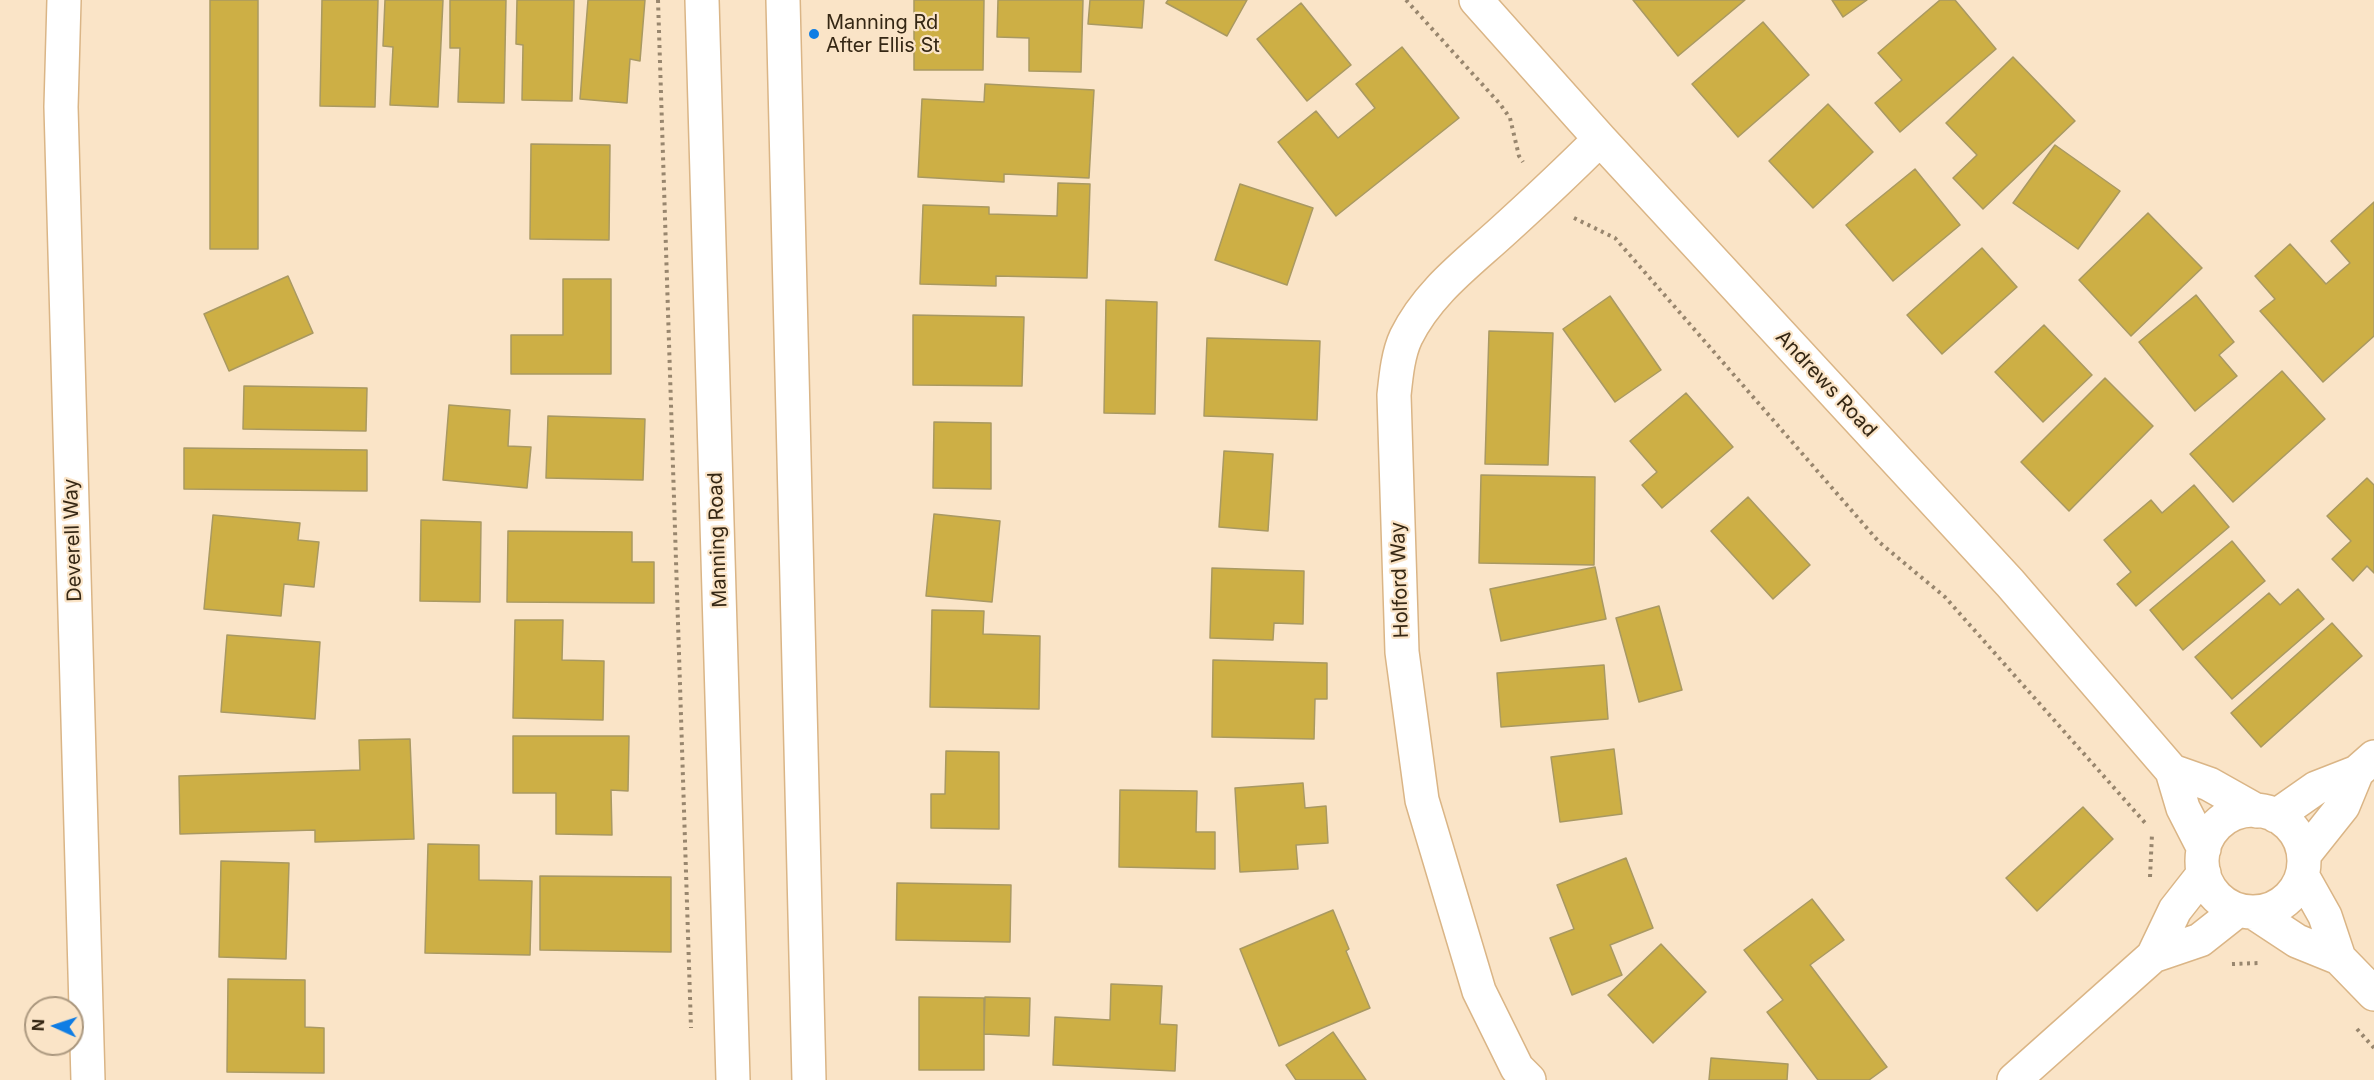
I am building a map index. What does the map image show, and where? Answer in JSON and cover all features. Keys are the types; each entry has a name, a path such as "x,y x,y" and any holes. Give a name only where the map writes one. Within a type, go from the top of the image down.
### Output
{"street":[{"name":"Deverell Way","path":"64,0 61,107 88,1080"},
{"name":"Manning Road","path":"702,0 733,1080"},
{"path":"783,0 809,1080"},
{"name":"Andrews Road","path":"1476,0 1600,139 2010,583 2172,771 2183,808 2204,861"},
{"name":"Holford Way","path":"1529,1080 1518,1068 1479,991 1422,800 1402,652 1394,395 1405,339 1418,315 1434,294 1547,191 1600,139"},
{"path":"2267,813 2366,765"},
{"path":"2153,956 2200,940 2245,911 2269,910 2284,902 2295,890 2303,865 2343,806 2366,765"},
{"name":"Andrews Road","path":"2172,771 2209,784 2267,813"},
{"path":"2014,1080 2153,956 2175,910 2204,861 2209,836 2229,816 2243,812 2267,813 2289,826 2299,839 2303,865 2325,916 2339,958"},
{"path":"2204,861 2210,889 2223,902 2245,911 2297,940 2339,958 2374,994"}],"path":[{"path":"658,0 691,1033"},
{"path":"1406,0 1500,105 1509,118 1519,156 1547,191 1570,216 1615,238 1879,542 1945,597 2145,821 2152,835 2150,888"},
{"path":"2227,965 2262,963"}],"building":[{"path":"210,0 258,0 258,249 210,249"},
{"path":"322,0 378,0 375,107 320,106"},
{"path":"385,0 443,0 438,107 390,105 393,47 383,46"},
{"path":"450,0 506,0 504,103 458,102 460,48 450,48"},
{"path":"517,0 574,0 572,101 522,100 523,45 516,44"},
{"path":"588,0 645,0 640,61 630,59 627,103 580,99"},
{"path":"914,0 984,0 983,70 914,70"},
{"path":"998,0 1083,0 1081,72 1029,71 1029,38 997,37"},
{"path":"1090,0 1144,0 1142,28 1088,24"},
{"path":"1168,0 1247,0 1227,36 1166,3"},
{"path":"1633,0 1745,0 1678,56"},
{"path":"1832,0 1867,0 1843,17"},
{"path":"1940,0 1955,0 1996,49 1900,132 1875,103 1902,80 1878,53"},
{"path":"1301,3 1351,65 1307,101 1257,39"},
{"path":"1763,22 1809,75 1738,137 1692,84"},
{"path":"1402,47 1459,118 1336,216 1278,142 1316,111 1338,138 1375,108 1356,84"},
{"path":"2013,57 2075,121 1983,209 1953,178 1977,155 1946,123"},
{"path":"985,84 1094,90 1089,178 1004,174 1004,182 918,177 922,99 984,102"},
{"path":"1828,104 1873,152 1813,208 1769,161"},
{"path":"531,144 610,145 609,240 530,239"},
{"path":"2055,145 2120,191 2078,249 2013,203"},
{"path":"1915,169 1960,225 1893,281 1846,225"},
{"path":"1058,183 1090,184 1087,278 996,276 996,286 920,284 923,205 989,207 989,214 1057,216"},
{"path":"1240,184 1313,208 1287,285 1215,260"},
{"path":"2374,202 2374,336 2323,382 2260,311 2275,299 2255,276 2290,244 2326,284 2350,263 2331,241"},
{"path":"2148,213 2202,268 2131,336 2079,280"},
{"path":"1982,248 2017,287 1942,354 1907,315"},
{"path":"288,276 313,333 229,371 204,314"},
{"path":"563,279 611,279 611,374 511,374 511,335 563,335"},
{"path":"2196,295 2234,342 2219,355 2237,376 2195,411 2139,342"},
{"path":"1610,296 1661,370 1615,402 1563,329"},
{"path":"1106,300 1157,302 1155,414 1104,413"},
{"path":"913,315 1024,317 1022,386 913,385"},
{"path":"2044,325 2092,375 2043,422 1995,372"},
{"path":"1489,331 1553,333 1548,465 1485,464"},
{"path":"1207,338 1320,341 1317,420 1204,416"},
{"path":"2282,371 2325,419 2233,502 2190,454"},
{"path":"2105,378 2153,426 2069,511 2021,462"},
{"path":"244,386 367,388 366,431 243,429"},
{"path":"1686,393 1733,447 1662,508 1642,485 1657,472 1630,441"},
{"path":"449,405 510,410 508,446 531,447 527,488 443,480"},
{"path":"548,416 645,419 643,480 546,478"},
{"path":"934,422 991,423 991,489 933,488"},
{"path":"184,448 367,450 367,491 184,489"},
{"path":"1224,451 1273,454 1268,531 1219,527"},
{"path":"1481,475 1595,477 1594,565 1479,563"},
{"path":"2367,478 2374,485 2374,573 2367,566 2353,581 2332,559 2351,541 2327,516"},
{"path":"2194,485 2229,527 2136,606 2117,584 2131,572 2104,540 2151,500 2162,513"},
{"path":"1748,497 1810,565 1773,599 1711,531"},
{"path":"934,514 1000,521 992,602 926,596"},
{"path":"213,515 300,523 298,540 319,542 314,587 284,584 281,616 204,609"},
{"path":"421,520 481,522 480,602 420,601"},
{"path":"508,531 632,532 632,562 654,562 654,603 507,602"},
{"path":"2232,541 2265,581 2183,650 2150,610"},
{"path":"1595,567 1606,619 1501,641 1490,589"},
{"path":"1212,568 1304,571 1303,624 1274,623 1273,640 1210,638"},
{"path":"2298,589 2324,619 2232,699 2195,657 2269,593 2280,605"},
{"path":"1659,606 1682,690 1639,702 1616,618"},
{"path":"932,610 984,611 983,634 1040,636 1039,709 930,707"},
{"path":"515,620 563,620 562,660 604,661 603,720 513,718"},
{"path":"2332,623 2362,656 2261,747 2231,713"},
{"path":"227,635 320,642 315,719 221,712"},
{"path":"1213,660 1327,663 1327,699 1315,699 1314,739 1212,737"},
{"path":"1604,665 1608,719 1501,727 1497,673"},
{"path":"513,736 629,736 628,791 611,790 612,835 556,834 556,793 513,793"},
{"path":"410,739 414,839 315,842 315,830 180,834 179,776 360,770 359,740"},
{"path":"1614,749 1622,814 1560,822 1551,757"},
{"path":"946,751 999,752 999,829 931,828 931,794 945,794"},
{"path":"1303,783 1305,808 1326,806 1328,843 1296,845 1298,869 1240,872 1235,788"},
{"path":"1120,790 1197,791 1196,832 1215,832 1215,869 1119,867"},
{"path":"2083,807 2113,839 2037,911 2006,878"},
{"path":"428,844 479,845 479,880 532,881 530,955 425,953"},
{"path":"1626,858 1653,928 1610,945 1622,975 1572,995 1550,938 1574,929 1557,885"},
{"path":"221,861 289,863 286,959 219,957"},
{"path":"540,876 671,877 671,952 540,950"},
{"path":"897,883 1011,885 1010,942 896,940"},
{"path":"1812,899 1844,940 1810,965 1887,1067 1869,1080 1818,1080 1767,1012 1783,1000 1744,950"},
{"path":"1333,910 1349,949 1346,951 1370,1008 1279,1046 1240,949"},
{"path":"1661,944 1706,992 1653,1043 1608,995"},
{"path":"228,979 305,980 305,1027 324,1028 324,1073 227,1072"},
{"path":"1111,984 1162,986 1160,1024 1177,1025 1175,1071 1053,1065 1055,1017 1110,1020"},
{"path":"919,997 984,998 984,1070 919,1070"},
{"path":"985,997 1030,998 1029,1036 984,1034"},
{"path":"1333,1032 1366,1080 1296,1080 1286,1065"},
{"path":"1711,1058 1788,1064 1787,1080 1709,1080"}],"place":[{"name":"Manning Rd After Ellis St","path":"814,34"}]}
